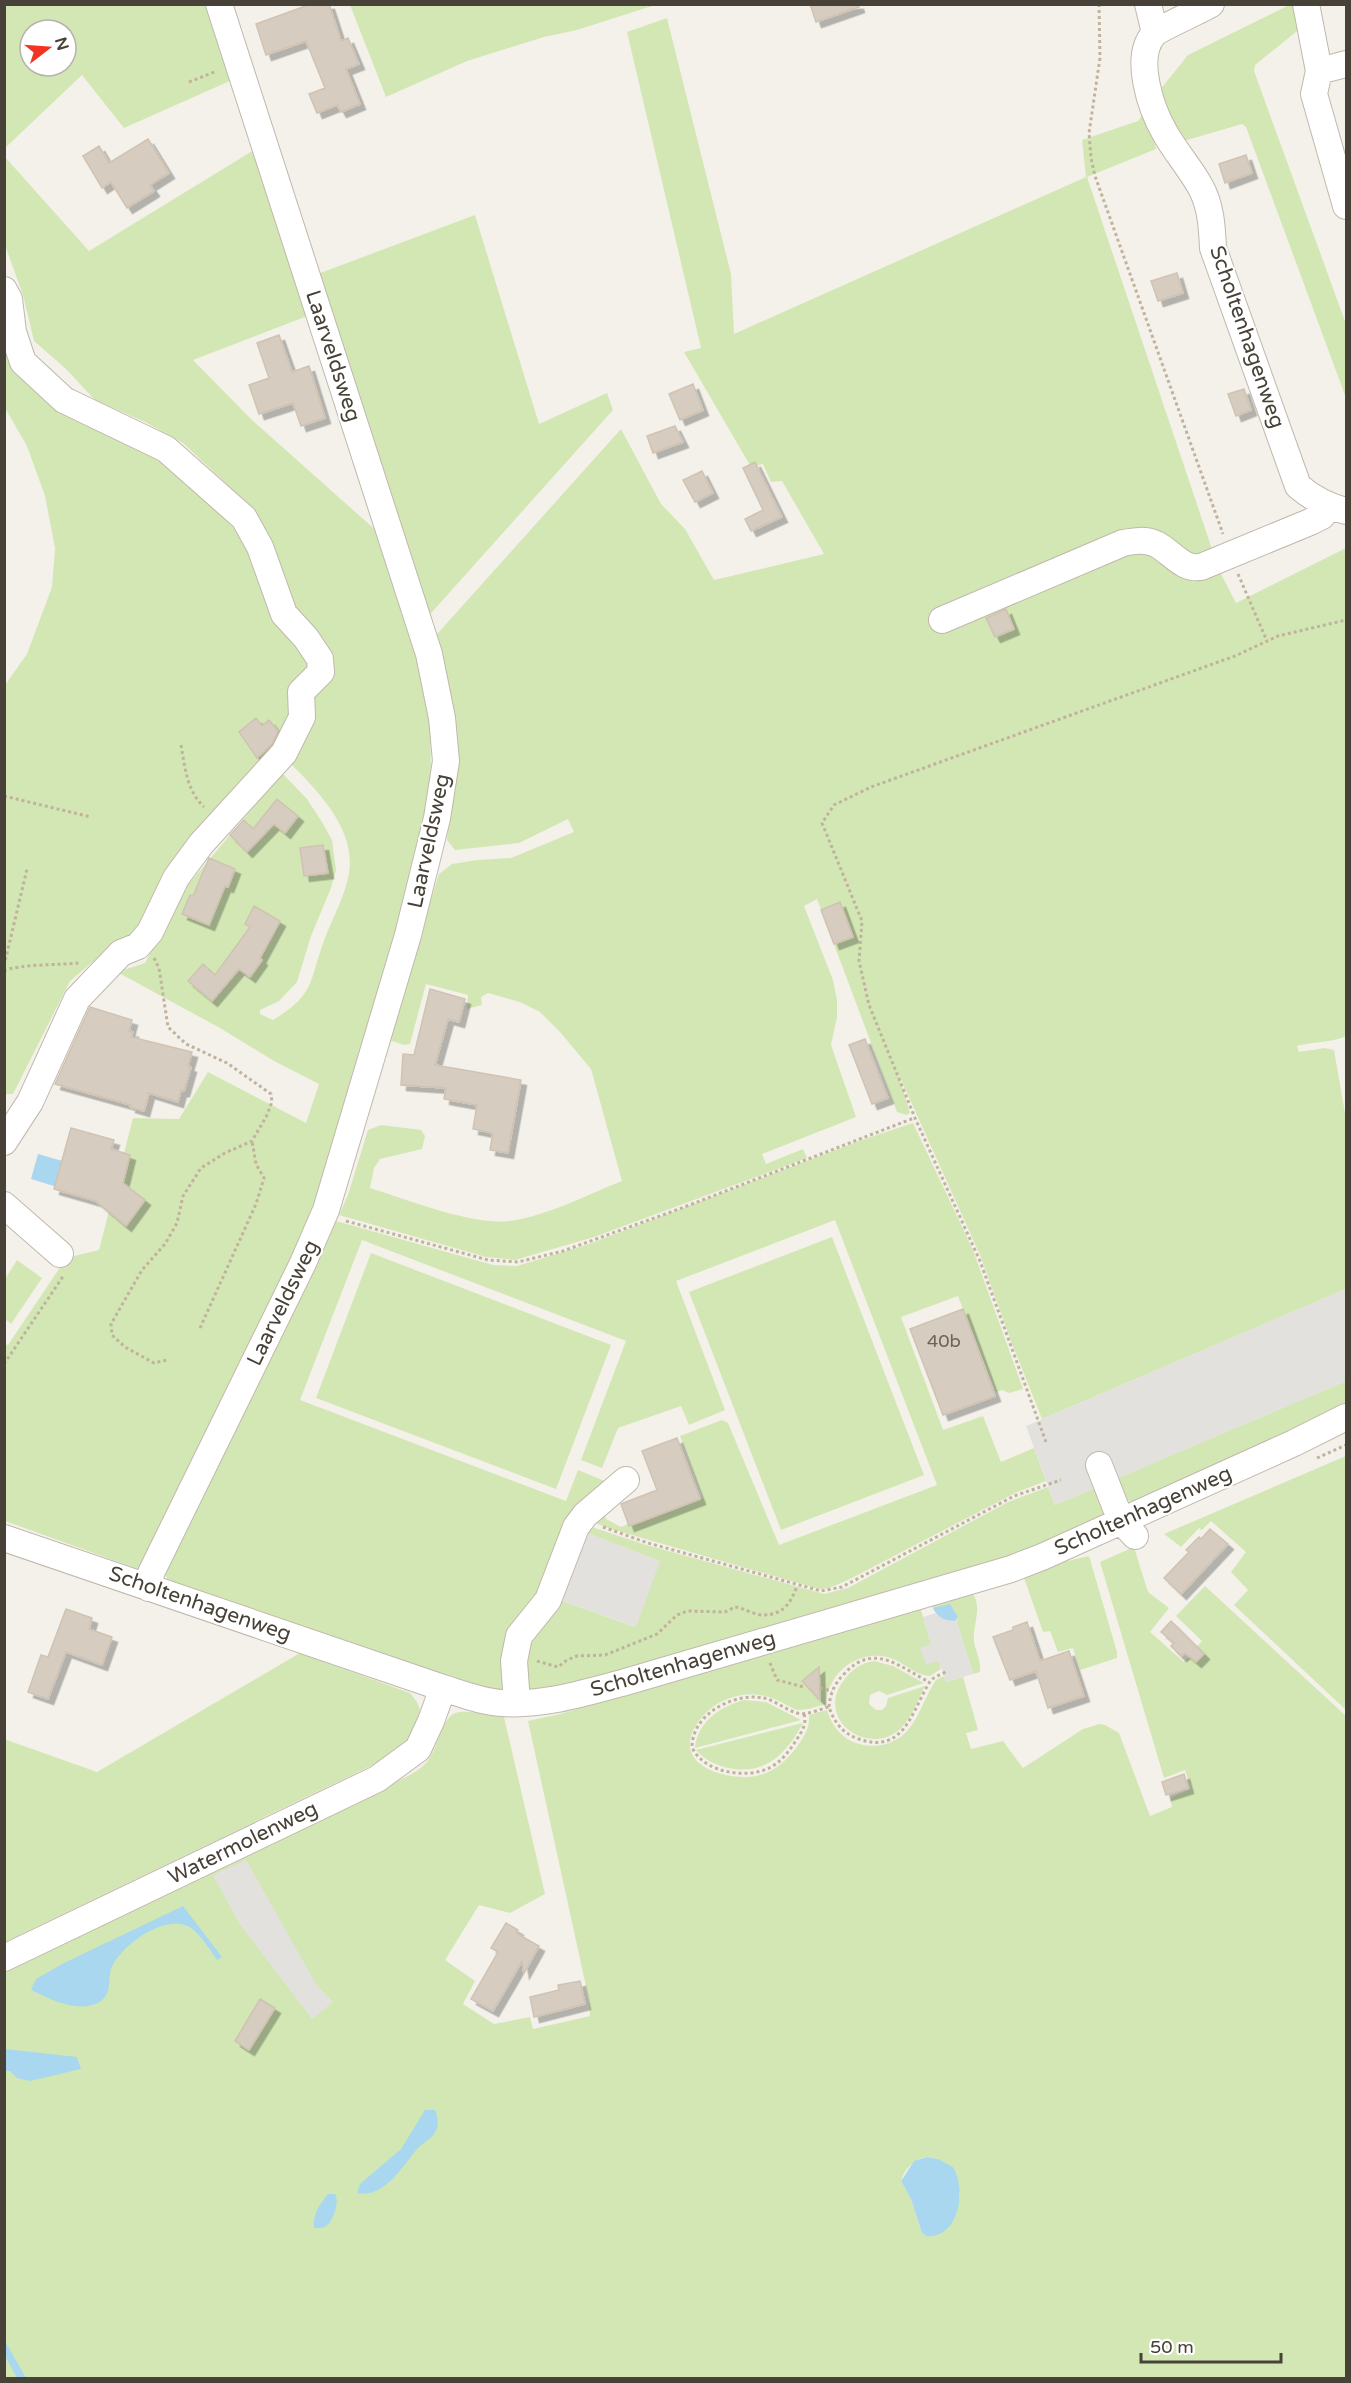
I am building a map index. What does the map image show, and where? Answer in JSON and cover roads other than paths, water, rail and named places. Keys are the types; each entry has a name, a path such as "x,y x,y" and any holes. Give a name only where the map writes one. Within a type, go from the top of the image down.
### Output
{"street":[{"name":"Laarveldsweg","path":"149,1588 151,1573 303,1263 324,1215 408,935 437,818 446,761 442,718 429,654 219,4"},
{"path":"1148,4 1155,33 1211,4"},
{"path":"1306,4 1319,71 1314,94 1347,206"},
{"name":"Scholtenhagenweg","path":"1155,33 1145,51 1143,67 1151,99 1163,130 1200,186 1208,204 1212,223 1213,248 1298,486 1311,497 1338,509"},
{"path":"1319,71 1347,64"},
{"path":"4,290 9,299 13,332 23,362 64,400 166,449 244,518 260,548 284,614 306,638 320,659 321,672 301,692 302,717 284,753 220,823 176,878 150,932 76,999 30,1102 4,1142"},
{"path":"942,620 1123,543 1140,540 1155,544 1188,567 1201,567 1338,509"},
{"path":"4,1205 60,1254"},
{"name":"Scholtenhagenweg","path":"4,1538 443,1688 500,1703 517,1703 572,1696 1011,1569 1128,1529 1347,1417"},
{"path":"1099,1465 1128,1529"},
{"path":"517,1703 514,1661 519,1636 548,1600 581,1519 626,1480"},
{"name":"Watermolenweg","path":"4,1958 376,1779 418,1749 443,1688"}],"water":[{"path":"38,1154 87,1168 80,1194 31,1179"},
{"path":"950,1604 958,1617 955,1621 942,1618 933,1608"},
{"path":"183,1906 222,1957 217,1960 191,1928 181,1924 170,1924 146,1933 125,1949 112,1967 105,1997 93,2005 65,2004 31,1990 36,1979 64,1963"},
{"path":"5,2049 77,2057 81,2069 30,2081 17,2078 10,2071 5,2071"},
{"path":"425,2110 436,2112 438,2123 434,2134 418,2148 385,2186 376,2191 357,2193 360,2184 401,2149"},
{"path":"927,2157 938,2159 953,2167 959,2188 959,2200 953,2222 946,2230 937,2235 926,2236 922,2233 911,2199 901,2181 914,2161"},
{"path":"328,2194 335,2194 336,2198 333,2216 325,2227 314,2228 317,2210"},
{"path":"4,2342 26,2378 17,2378 5,2356"}]}
